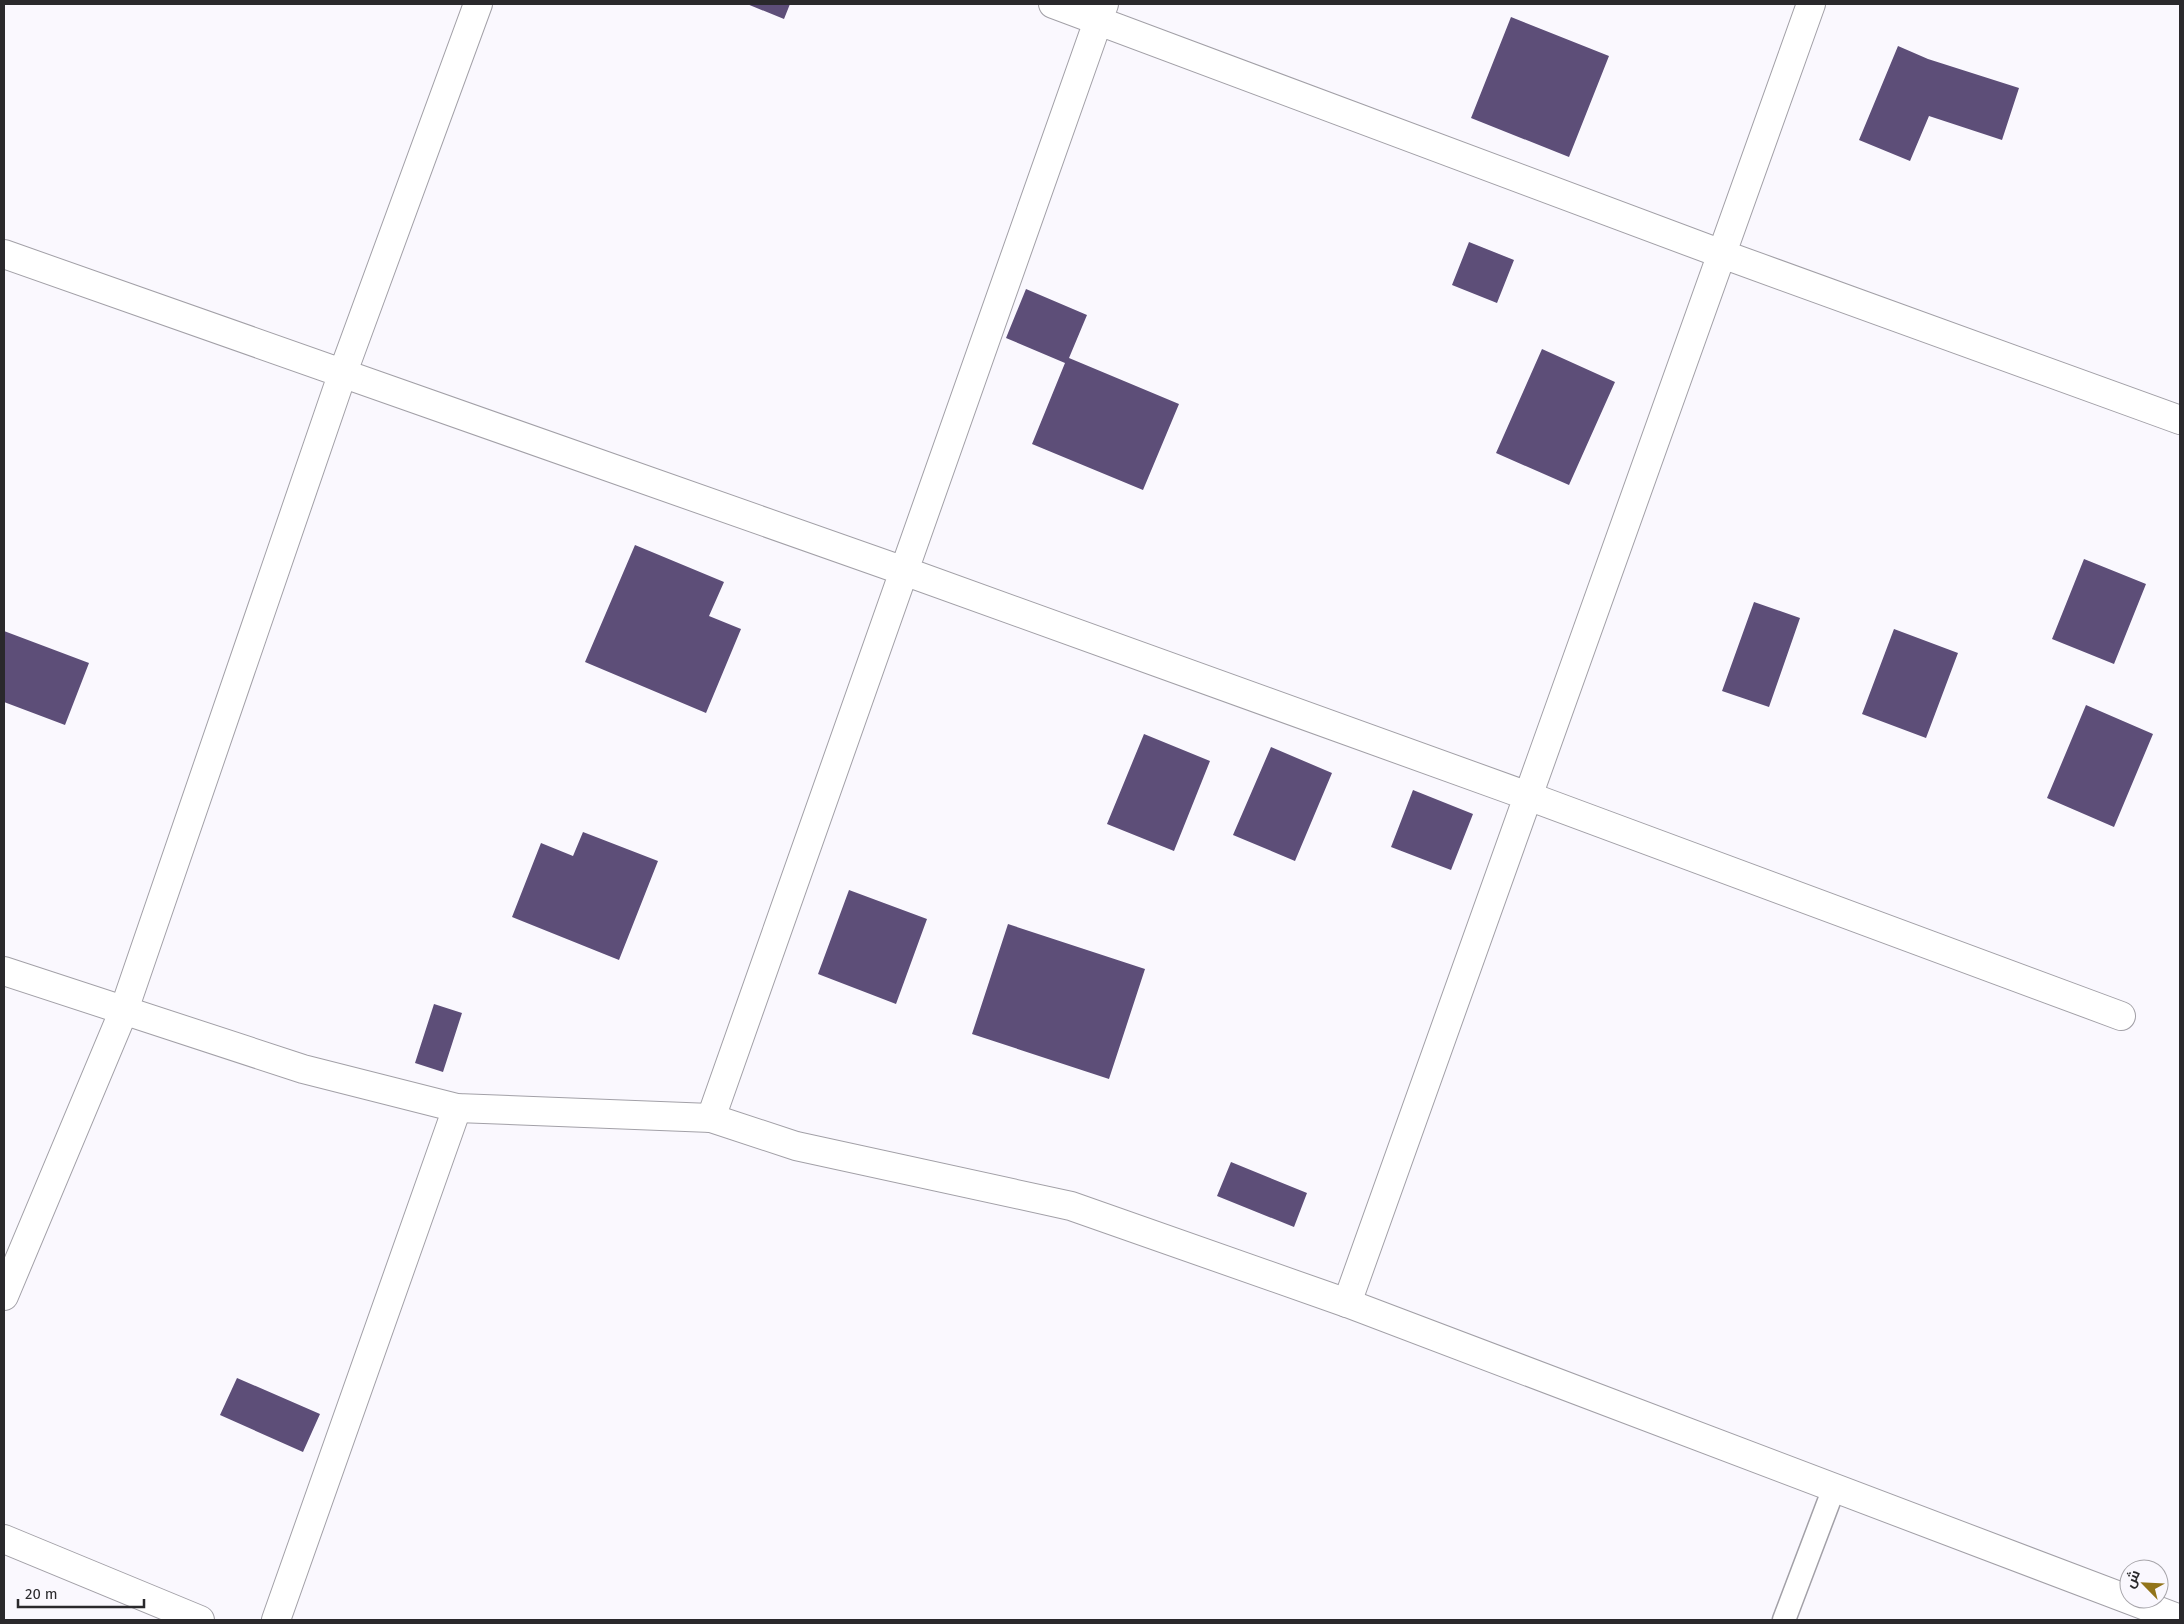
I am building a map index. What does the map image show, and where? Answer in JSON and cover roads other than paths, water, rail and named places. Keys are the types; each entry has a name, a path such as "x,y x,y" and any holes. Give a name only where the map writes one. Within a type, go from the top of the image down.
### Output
{"street":[{"path":"4,1296 124,1010 342,375 478,4"},
{"path":"1053,4 1101,12 1722,254 2180,420"},
{"path":"1347,1303 1811,4"},
{"path":"711,1118 1101,12"},
{"path":"4,254 342,375 904,571 1528,796 2121,1016"},
{"path":"4,971 303,1069 457,1108 711,1118 796,1146 1071,1206 1347,1303 2180,1619"},
{"path":"276,1620 457,1108"},
{"path":"4,1539 200,1620"}],"lane":[{"path":"1784,1620 1834,1488"}]}
